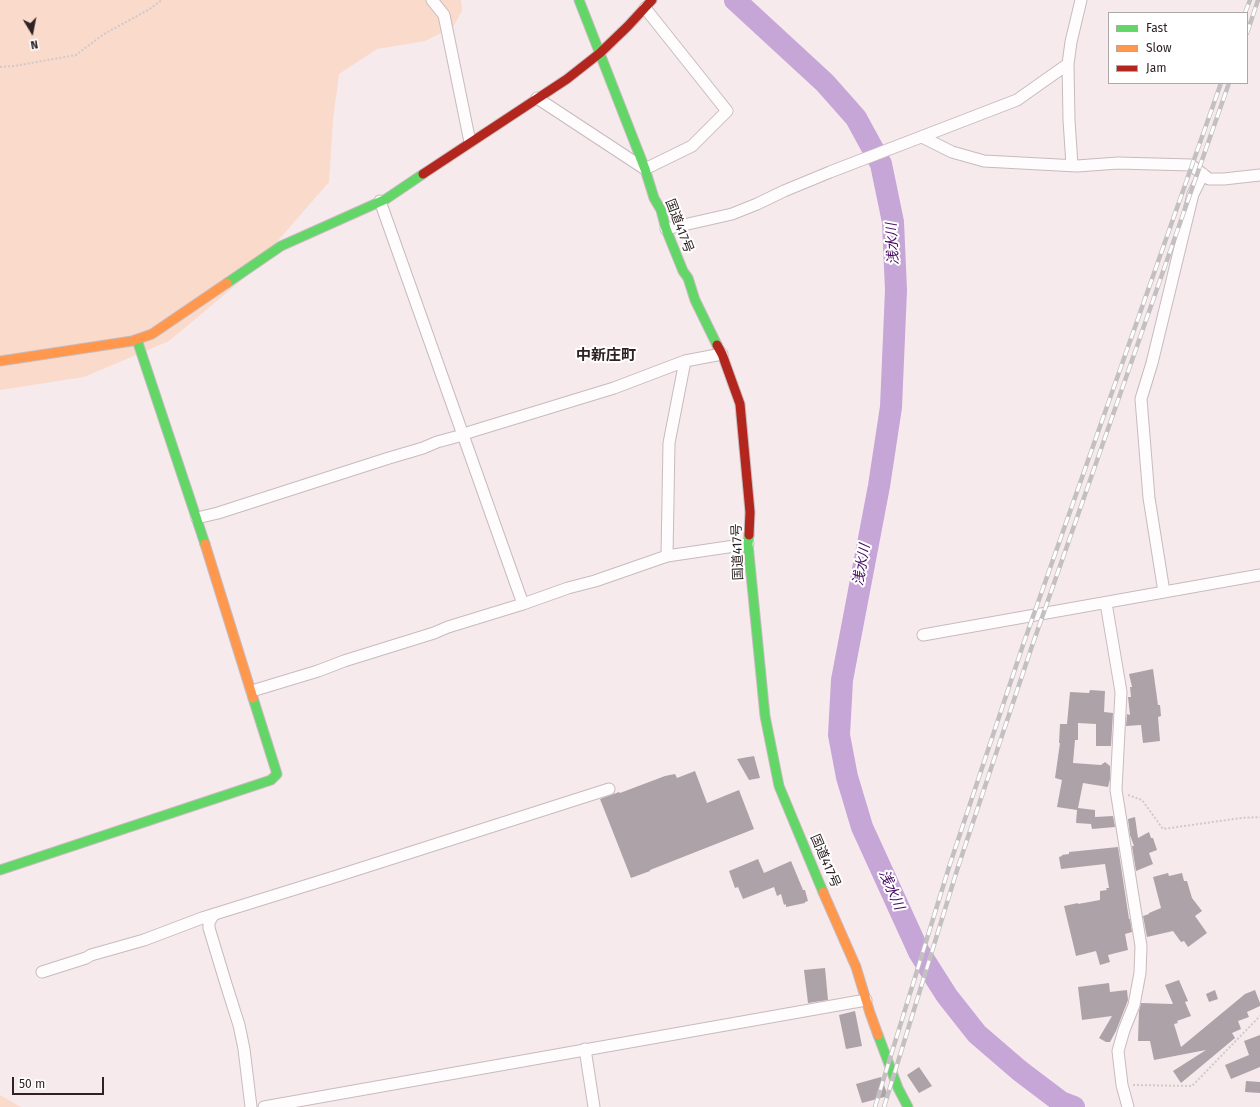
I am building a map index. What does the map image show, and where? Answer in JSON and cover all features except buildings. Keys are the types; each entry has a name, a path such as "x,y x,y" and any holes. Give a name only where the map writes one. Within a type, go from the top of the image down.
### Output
{"main road":[{"name":"国道417号","path":"579,0 645,169 666,229 683,271 688,278 695,300 722,354 740,404 750,512 748,544 765,716 779,786 808,858 856,967 866,1000 898,1088 908,1107"},
{"path":"0,361 132,342 152,334 281,246 386,199 567,79 600,53 648,4"},
{"path":"0,870 271,780 277,774 197,518 137,340"}],"street":[{"path":"432,0 444,15 470,142"},
{"path":"1072,165 1069,120 1068,64 1071,42 1081,0"},
{"path":"537,98 645,169 692,146 727,111 648,4"},
{"path":"666,229 732,214 757,204 784,190 1017,100 1068,64"},
{"path":"922,137 952,152 984,161 1077,166 1118,163 1190,165 1209,179 1260,175"},
{"path":"1164,592 1149,498 1141,400 1152,363 1193,194 1202,174"},
{"path":"380,201 523,604"},
{"path":"197,518 218,513 423,448 437,442 614,388 684,361 722,354"},
{"path":"667,556 669,443 684,361"},
{"path":"252,691 318,671 344,661 523,604 568,588 594,581 667,556 748,544"},
{"path":"922,635 1260,575"},
{"path":"1106,603 1121,692 1116,790 1141,946 1140,973 1134,1005 1124,1030 1118,1051 1122,1085 1128,1107"},
{"path":"42,972 91,955 144,940 214,914 609,789"},
{"path":"214,914 209,922 209,928 239,1024 244,1049 251,1107"},
{"path":"264,1107 866,1000"},
{"path":"585,1049 594,1107"}],"path":[{"path":"0,67 76,55 104,34 148,10 162,0"},
{"path":"1116,790 1142,800 1163,829 1241,818 1260,817"},
{"path":"1122,1085 1192,1086 1260,1016"}],"shaded area":[{"path":"0,0 461,0 462,11 453,27 425,41 377,49 339,74 333,120 329,182 249,274 169,341 84,377 0,390"},
{"path":"0,1095 21,1107 0,1107"}],"waterway":[{"name":"浅水川","path":"735,0 825,83 856,118 881,164 893,222 896,290 891,407 879,486 842,680 839,735 847,777 862,827 919,952 947,996 977,1034 1020,1071 1061,1102 1074,1107"}],"railway":[{"path":"1245,12 1250,0"},
{"path":"1248,30 1258,0"},
{"path":"875,1107 950,864 1023,645 1221,84"},
{"path":"884,1107 958,867 1031,649 1229,84"}],"traffic: fast":[{"path":"579,0 645,169 654,198 661,210 666,229 683,271 688,278 695,300 717,345"},
{"path":"227,283 281,246 386,199 423,174"},
{"path":"137,340 205,544"},
{"path":"749,535 748,544 765,716 779,786 823,892"},
{"path":"0,870 271,780 277,774 253,698"},
{"path":"878,1035 898,1088 908,1107"}],"traffic: slow":[{"path":"0,361 132,341 152,334 227,283"},
{"path":"205,544 253,698"},
{"path":"823,892 856,967 878,1035"}],"traffic: jam":[{"path":"423,174 567,79 600,53 652,0"},
{"path":"717,345 722,354 740,404 750,512 749,535"}],"district":[{"name":"中新庄町","path":"606,356"}]}
